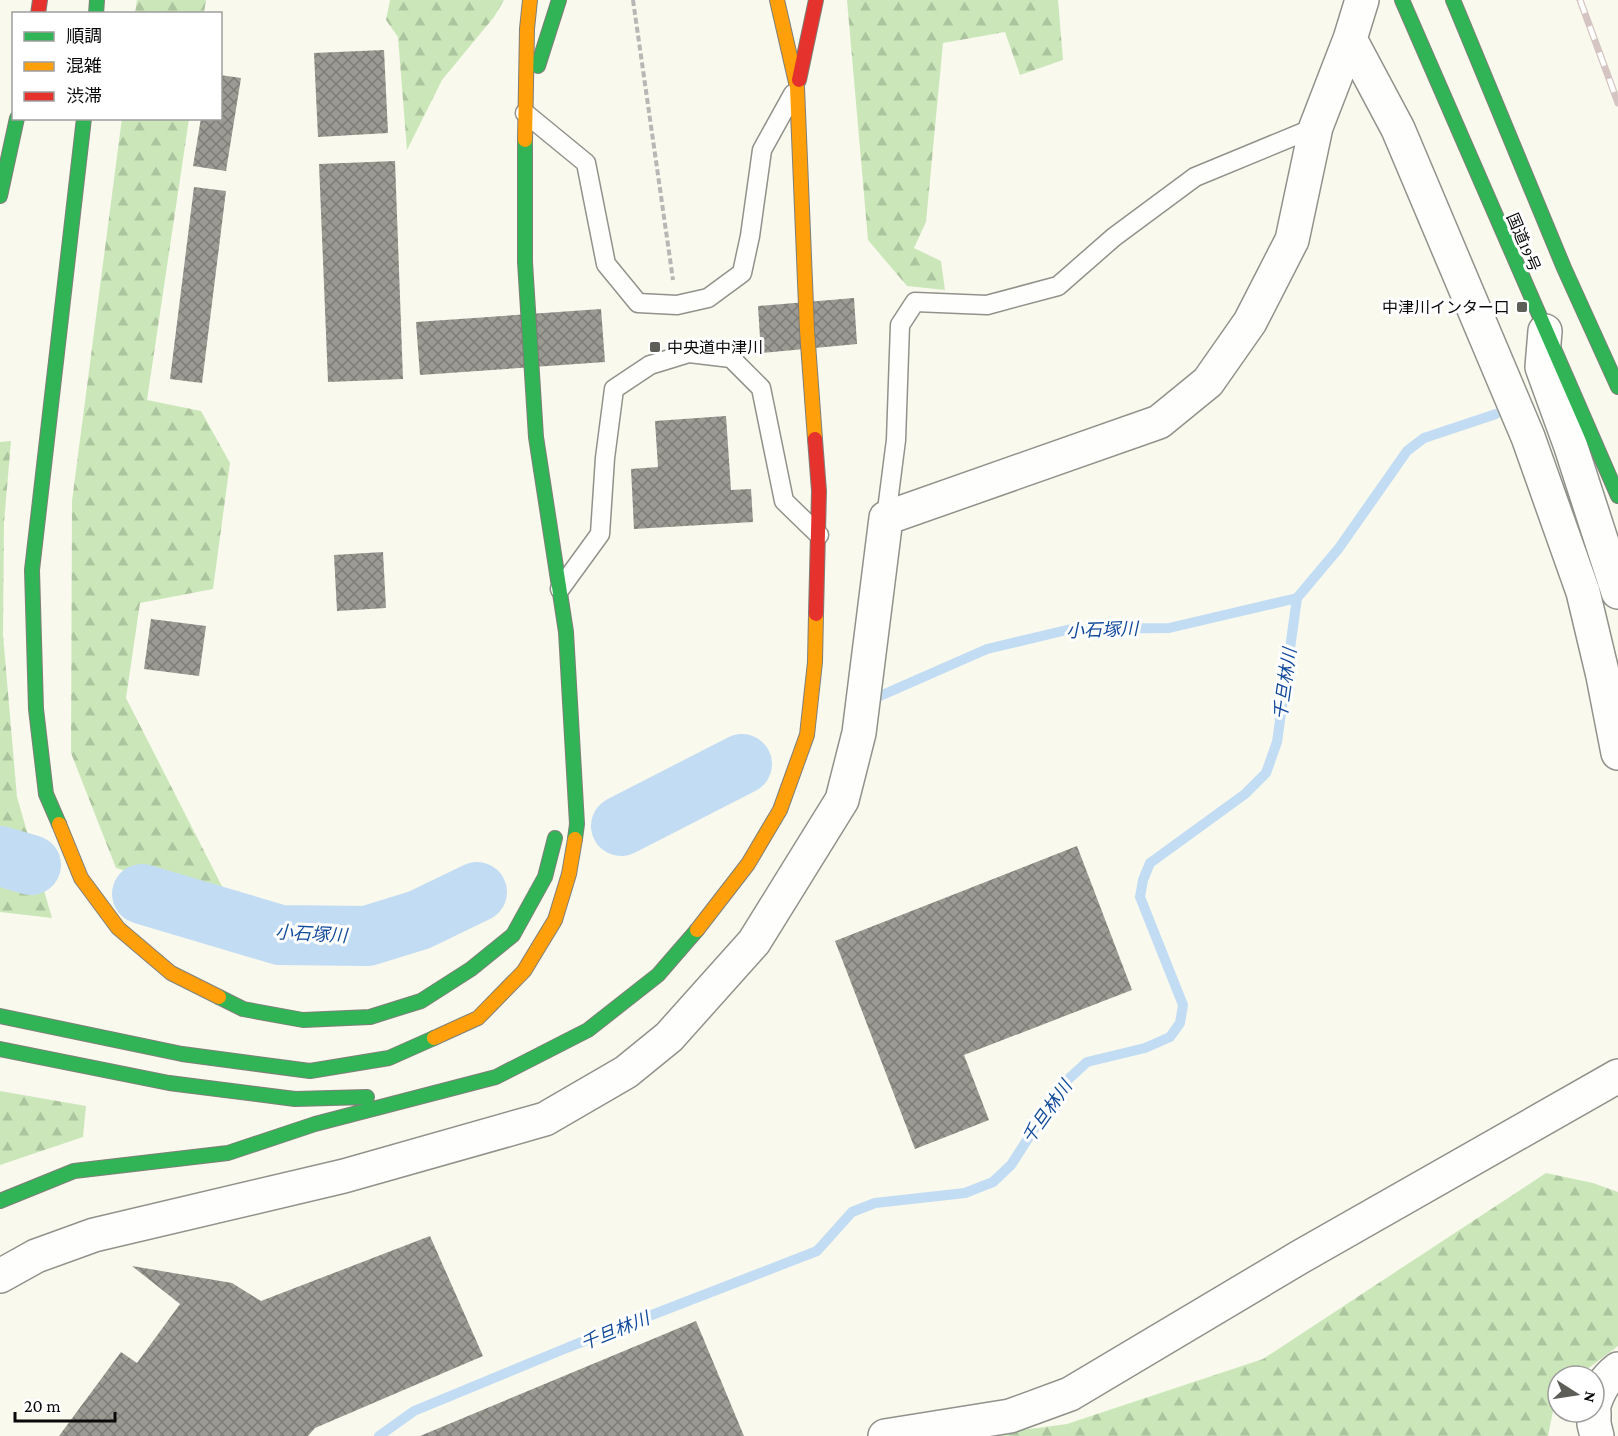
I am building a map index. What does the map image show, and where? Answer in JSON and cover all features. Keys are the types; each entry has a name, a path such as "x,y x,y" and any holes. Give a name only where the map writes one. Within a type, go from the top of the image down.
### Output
{"highway":[{"path":"0,1016 182,1054 310,1071 389,1058 478,1018 524,971 555,920 569,874 577,824 566,632 536,437 525,262 525,113 530,0"},
{"path":"525,113 559,0"},
{"path":"0,1201 74,1171 228,1153 315,1124 496,1077 588,1030 658,975 706,920 748,864 780,810 807,735 816,662 819,491 807,330 797,87 777,0"},
{"path":"797,87 816,0"},
{"name":"国道19号","path":"1402,0 1618,496"},
{"name":"国道19号","path":"1453,0 1564,268 1618,387"},
{"path":"1409,54 1435,76"},
{"path":"0,196 16,120"},
{"path":"84,120 32,570 36,709 46,795 81,878 118,928 171,973 243,1010 303,1020 370,1017 421,1001 471,969 513,935 545,877 574,763"},
{"path":"1564,268 1589,289"},
{"path":"0,1049 169,1083 295,1099 423,1095"}],"street":[{"path":"0,1276 36,1256 94,1235 344,1176 545,1119 626,1072 669,1037 754,942 842,800 859,733 886,518 1159,422 1208,382 1250,322 1292,240 1316,127 1350,39 1362,0"},
{"path":"1350,39 1403,140 1528,437 1583,592 1618,753"},
{"path":"1545,331 1542,368 1570,444 1618,592"},
{"path":"885,1436 1010,1416 1070,1394 1300,1257 1618,1076"},
{"path":"1606,1380 1618,1369"}],"lane":[{"path":"525,113 586,163 606,264 638,303 677,305 708,298 742,273 750,236 762,150 797,87"},
{"path":"886,518 896,440 900,325 915,302 987,305 1058,286 1114,237 1195,177 1316,127"},
{"path":"560,590 600,534 605,458 614,389 650,365 689,353 731,358 761,388 784,501 819,535"}],"path":[{"path":"633,0 677,305"}],"green space":[{"path":"137,0 206,0 204,12 135,12"},
{"path":"390,0 504,0 494,17 442,80 407,150 398,37 386,20"},
{"path":"847,0 1058,0 1063,60 1020,75 1005,32 943,43 926,222 914,248 941,261 945,290 907,286 868,240"},
{"path":"122,120 189,120 147,400 201,411 230,463 213,589 140,603 126,698 230,902 116,868 71,753 72,501"},
{"path":"11,441 4,523 3,635 17,797 52,918 0,912 0,442"},
{"path":"0,1091 86,1106 83,1137 0,1165"},
{"path":"1546,1173 1593,1183 1618,1192 1618,1346 1594,1364 1546,1364 1546,1424 1550,1424 1548,1436 976,1436 1067,1424 1263,1359"}],"building":[{"path":"384,50 388,133 318,137 314,53"},
{"path":"222,75 241,78 226,171 193,166 201,120 222,120"},
{"path":"395,161 403,379 328,382 319,164"},
{"path":"194,187 226,191 202,383 170,379"},
{"path":"854,298 857,344 761,353 758,306"},
{"path":"601,309 605,362 420,375 416,322"},
{"path":"726,416 731,490 751,489 753,522 634,529 631,469 658,467 655,421"},
{"path":"383,552 386,608 337,611 334,555"},
{"path":"151,619 206,626 199,676 144,669"},
{"path":"1077,846 1132,990 964,1055 989,1120 915,1149 835,941"},
{"path":"430,1236 483,1356 315,1428 308,1436 59,1436 121,1352 137,1363 180,1304 132,1266 232,1283 261,1301"},
{"path":"696,1321 744,1436 420,1436"}],"waterway":[{"name":"千旦林川","path":"379,1436 414,1411 569,1347 817,1251 852,1212 875,1203 965,1193 993,1182 1011,1165 1063,1084 1087,1062 1145,1048 1170,1037 1180,1023 1183,1005 1140,897 1143,880 1150,863 1245,794 1266,773 1277,742 1297,598 1339,548 1407,451 1424,438 1496,414"},
{"name":"小石塚川","path":"880,696 987,649 1071,629 1169,628 1297,598"},
{"name":"小石塚川","path":"621,826 742,764"},
{"name":"小石塚川","path":"0,856 31,865"},
{"name":"小石塚川","path":"142,894 280,935 367,936 419,920 477,892"}],"railway":[{"path":"1580,0 1618,103"}],"traffic: fast":[{"path":"96,12 97,0"},
{"path":"538,66 559,0"},
{"path":"1402,0 1618,496"},
{"path":"1453,0 1564,268 1618,387"},
{"path":"0,196 17,120"},
{"path":"59,824 46,794 36,709 32,570 84,120"},
{"path":"525,140 525,262 536,437 566,632 577,824 575,839"},
{"path":"219,997 243,1009 303,1020 370,1017 421,1001 471,969 513,935 545,877 555,838"},
{"path":"0,1201 74,1171 228,1153 315,1124 496,1077 588,1030 658,975 697,930"},
{"path":"0,1016 182,1054 310,1071 389,1058 434,1038"},
{"path":"0,1049 169,1083 295,1099 367,1097"}],"traffic: slow":[{"path":"525,140 527,29 530,0"},
{"path":"777,0 797,87 807,330 815,439"},
{"path":"697,930 748,864 780,810 807,735 815,662 816,614"},
{"path":"59,824 81,878 118,928 171,973 219,997"},
{"path":"434,1038 478,1018 524,971 555,920 569,874 575,839"}],"traffic: jam":[{"path":"38,12 40,0"},
{"path":"799,80 816,0"},
{"path":"815,439 819,491 816,614"}],"place":[{"name":"中津川インター口","path":"1522,307"},
{"name":"中央道中津川","path":"655,347"}]}
